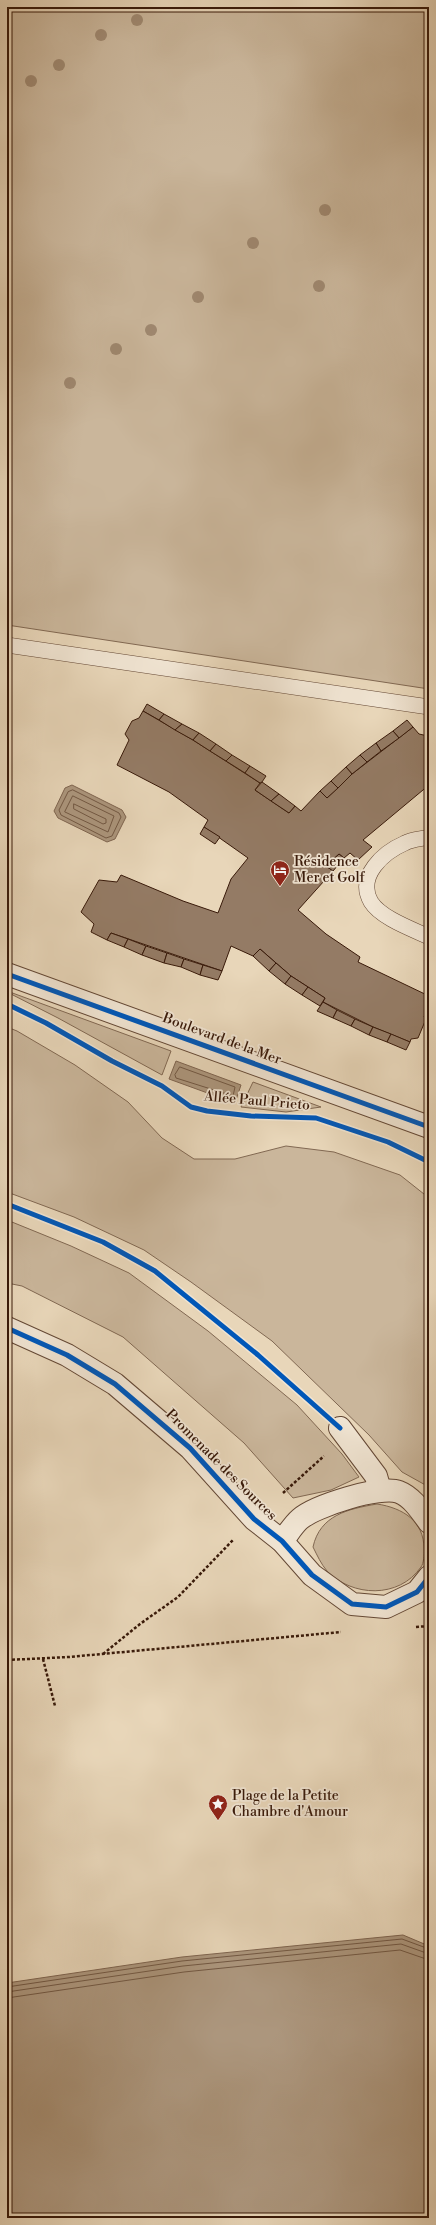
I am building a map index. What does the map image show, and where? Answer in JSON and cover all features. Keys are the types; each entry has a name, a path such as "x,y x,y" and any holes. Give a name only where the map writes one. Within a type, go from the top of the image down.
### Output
{"street":[{"name":"Boulevard de la Mer","path":"7,974 429,1127"},
{"name":"Promenade des Sources","path":"7,1328 67,1355 115,1384 190,1448 254,1519 282,1540 312,1575 352,1604 386,1607 417,1592 429,1577"},
{"path":"344,1432 376,1476 380,1490"},
{"name":"Promenade des Sources","path":"282,1540 300,1519 320,1508 380,1490 399,1492 416,1504 429,1522"}],"lane":[{"path":"7,644 429,707"},
{"path":"429,837 406,842 389,851 373,867 367,885 371,902 388,918 429,937"}],"path":[{"path":"103,1654 140,1624 178,1597 254,1519 344,1432"},
{"path":"414,1627 429,1626"},
{"path":"7,1660 103,1654 347,1632"},
{"path":"42,1659 55,1706"}],"shaded area":[{"path":"7,7 429,7 429,689 7,625"},
{"path":"7,992 171,1051 162,1075"},
{"path":"7,1027 17,1031 75,1065 128,1102 162,1138 194,1159 235,1159 286,1146 334,1152 400,1175 429,1198 429,1487 402,1472 369,1435 272,1341 191,1282 144,1250 74,1217 7,1192"},
{"path":"253,1082 321,1107 286,1112 241,1107"},
{"path":"7,1220 71,1246 129,1273 208,1331 297,1405 342,1454 359,1477 331,1490 293,1498 244,1443 123,1337 22,1286 7,1283"},
{"path":"377,1504 403,1513 416,1524 423,1539 423,1561 421,1567 412,1577 401,1585 375,1591 362,1590 337,1580 327,1571 313,1547 322,1527 337,1515 356,1508"}],"water":[{"path":"72,785 122,810 126,817 115,839 107,842 58,818 54,811 65,788"},
{"path":"176,1061 241,1085 235,1103 169,1079"},
{"path":"403,1935 429,1946 429,2218 7,2218 7,1983 182,1957"}],"building":[{"path":"147,704 164,714 159,720 143,711"},
{"path":"143,711 193,740 260,783 255,790 289,813 295,806 301,811 320,791 327,798 352,774 413,727 419,734 428,736 429,785 363,840 372,847 358,860 350,853 344,858 339,854 326,866 333,871 298,910 326,934 360,957 358,962 429,996 429,1003 424,1017 426,1019 418,1038 411,1039 410,1042 373,1027 323,1002 325,998 291,976 260,949 253,956 231,946 222,971 111,933 107,940 91,932 94,924 81,912 99,880 117,882 121,875 183,901 218,913 231,879 248,858 204,827 208,820 169,792 117,765 129,740 125,734 132,721 139,718"},
{"path":"164,714 182,724 175,730 159,720"},
{"path":"407,720 413,727 399,738 393,731"},
{"path":"182,724 199,733 193,740 175,730"},
{"path":"393,731 399,738 381,751 376,743"},
{"path":"199,733 216,744 210,751 193,740"},
{"path":"376,743 381,751 367,762 360,755"},
{"path":"216,744 232,755 226,761 210,751"},
{"path":"232,755 250,766 245,773 226,761"},
{"path":"360,755 367,762 352,774 346,767"},
{"path":"250,766 266,776 262,782 260,783 245,773"},
{"path":"346,767 352,774 338,788 331,781"},
{"path":"331,781 338,788 327,798 320,791"},
{"path":"262,782 279,794 271,801 255,790"},
{"path":"279,794 295,806 289,813 271,801"},
{"path":"204,827 220,837 215,844 200,834"},
{"path":"339,854 344,858 333,871 326,866"},
{"path":"111,933 128,939 124,947 107,940"},
{"path":"128,939 146,946 142,955 124,947"},
{"path":"146,946 167,953 164,963 142,955"},
{"path":"260,949 276,963 269,971 253,956"},
{"path":"167,953 184,959 181,967 164,963"},
{"path":"184,959 203,965 200,975 181,967"},
{"path":"276,963 291,976 285,984 269,971"},
{"path":"203,965 222,971 218,980 200,975"},
{"path":"291,976 308,987 302,995 285,984"},
{"path":"308,987 325,998 320,1006 302,995"},
{"path":"323,1002 337,1010 333,1018 317,1011"},
{"path":"337,1010 355,1019 351,1026 333,1018"},
{"path":"355,1019 373,1027 369,1035 351,1026"},
{"path":"373,1027 391,1034 387,1042 369,1035"},
{"path":"391,1034 410,1042 406,1050 387,1042"}],"cycle path":[{"path":"7,974 429,1127"},
{"name":"Allée Paul Prieto","path":"7,1004 46,1023 112,1061 162,1086 191,1107 207,1111 251,1116 316,1118 388,1142 429,1162"},
{"path":"7,1204 103,1242 155,1271 258,1355 340,1428"},
{"path":"7,1328 67,1355 115,1384 190,1448 254,1519 282,1541 312,1575 352,1604 386,1607 417,1592 429,1577"}],"place":[{"name":"Résidence Mer et Golf","path":"280,887"},
{"name":"Plage de la Petite Chambre d'Amour","path":"218,1821"}]}
